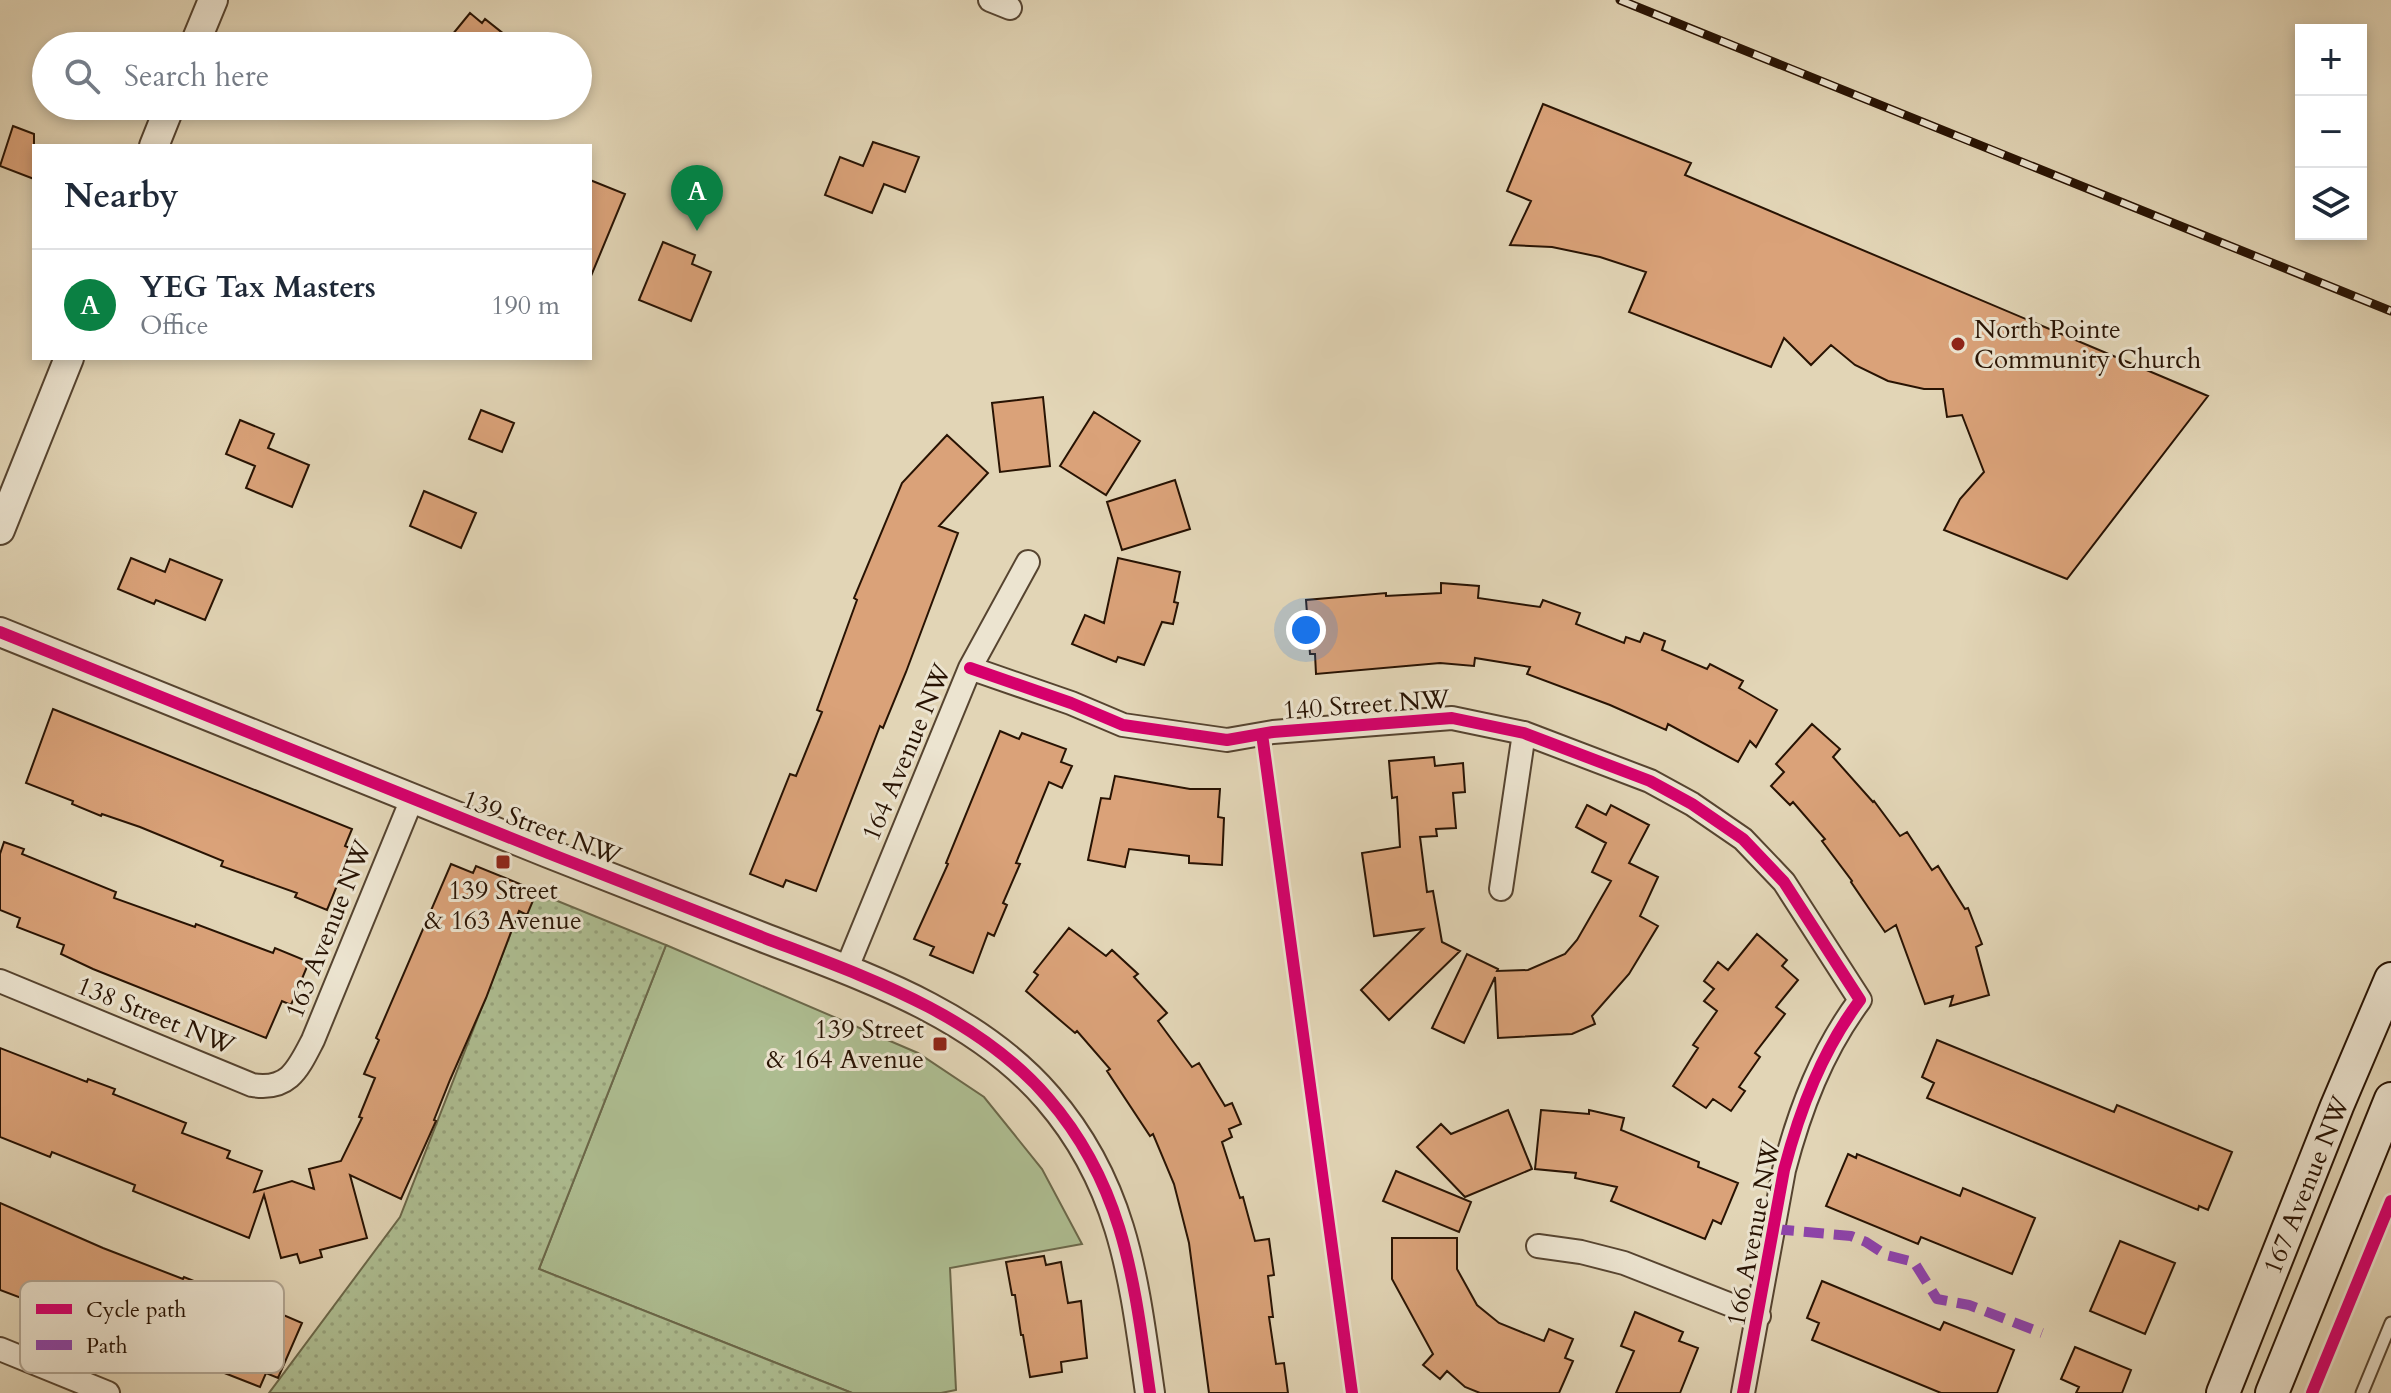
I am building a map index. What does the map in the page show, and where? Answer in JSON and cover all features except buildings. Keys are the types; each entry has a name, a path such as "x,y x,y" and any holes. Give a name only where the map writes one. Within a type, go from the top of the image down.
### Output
{"main road":[{"name":"167 Avenue NW","path":"2223,1393 2391,979"},
{"name":"167 Avenue NW","path":"2272,1393 2391,1099"}],"street":[{"path":"200,32 213,0"},
{"path":"155,144 164,120"},
{"path":"0,530 68,360"},
{"name":"164 Avenue NW","path":"846,970 970,668 1028,562"},
{"name":"139 Street NW","path":"0,632 846,970 919,1002 972,1032 1014,1063 1047,1097 1083,1143 1119,1224 1134,1279 1150,1393"},
{"name":"140 Street NW","path":"970,668 1071,703 1123,725 1227,740 1273,732 1452,718 1524,733 1650,781 1692,804 1743,839 1784,882 1860,1000"},
{"path":"1501,889 1524,733"},
{"name":"163 Avenue NW","path":"291,1076 313,1040 412,799"},
{"name":"138 Street NW","path":"0,981 252,1085 269,1088 291,1076"},
{"name":"166 Avenue NW","path":"1743,1393 1793,1136 1813,1079 1843,1023 1860,1000"},
{"path":"1538,1246 1581,1252 1624,1263 1759,1316"},
{"path":"0,1349 20,1357"},
{"path":"59,1373 108,1393"}],"lane":[{"path":"2362,1393 2391,1323"}],"green space":[{"path":"528,889 666,945 539,1269 852,1393 269,1393 400,1217"},
{"path":"666,945 918,1053 984,1097 1042,1169 1082,1244 950,1268 956,1390 941,1393 852,1393 539,1269"}],"railway":[{"path":"1620,0 2391,311"}],"marked path":[{"path":"1774,1229 1851,1236 1886,1255 1914,1262 1937,1299 1969,1305 2042,1333"}],"cycle path":[{"path":"0,632 878,983 916,1000 987,1042 1019,1068 1048,1098 1074,1132 1094,1166 1122,1237 1150,1393"},
{"path":"970,668 1071,703 1123,725 1227,740 1273,732 1452,718 1524,733 1650,781 1692,804 1743,839 1784,882 1860,1000 1823,1060 1790,1147 1743,1393"},
{"path":"1262,734 1352,1393"},
{"path":"2312,1393 2391,1201"}],"place":[{"name":"YEG Tax Masters","path":"697,231"},
{"name":"North Pointe Community Church","path":"1958,344"},
{"name":"139 Street & 163 Avenue","path":"503,862"},
{"name":"139 Street & 164 Avenue","path":"940,1044"}]}
